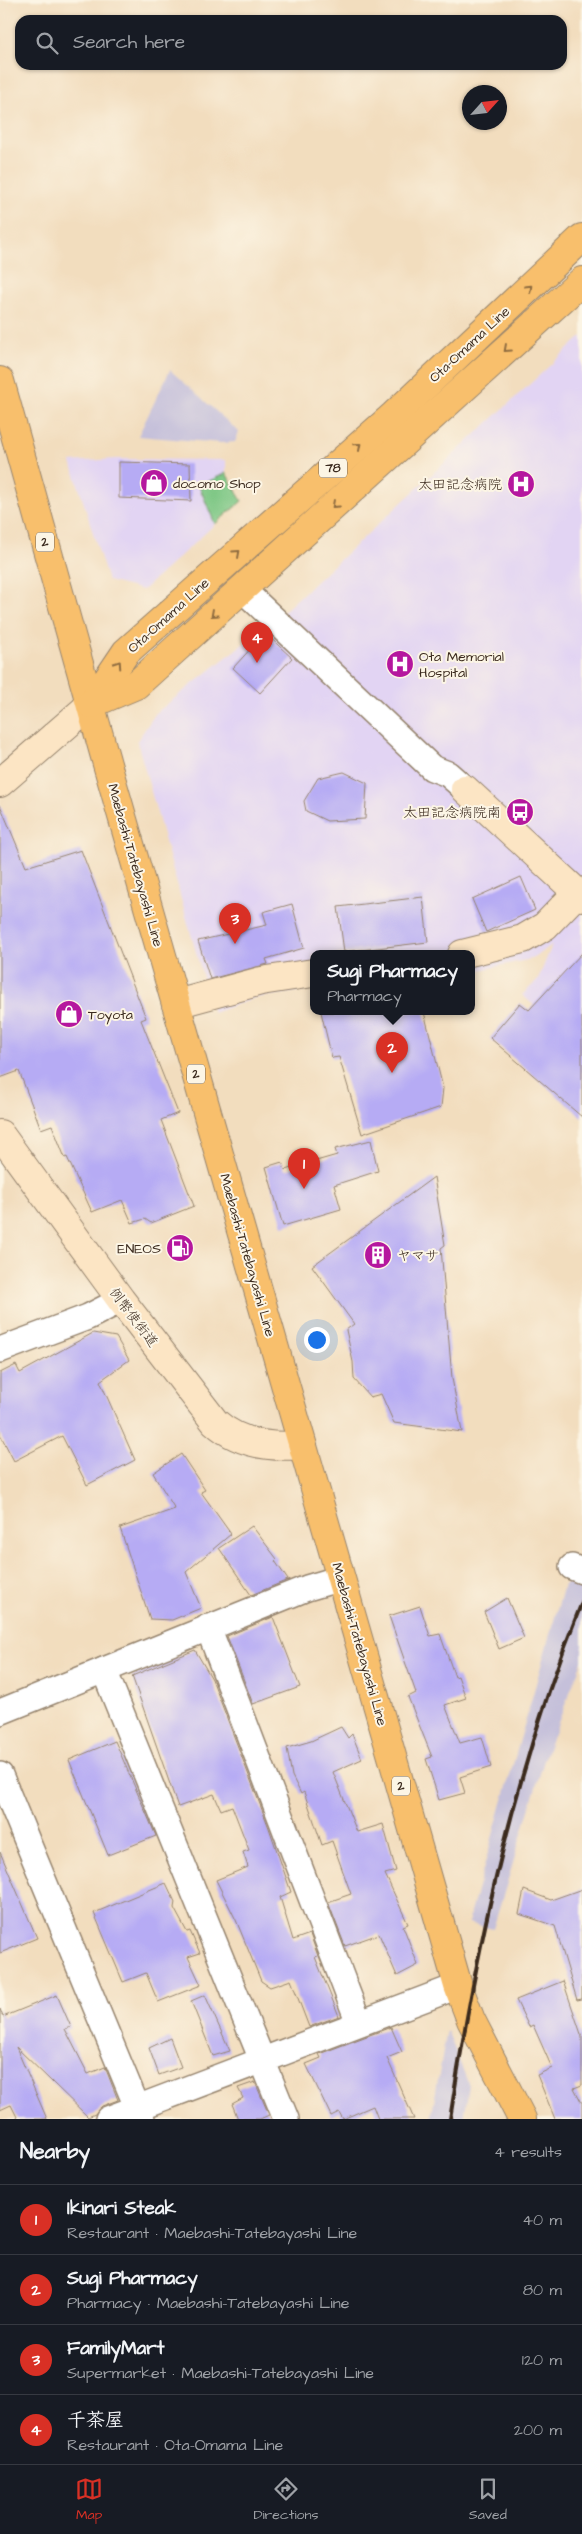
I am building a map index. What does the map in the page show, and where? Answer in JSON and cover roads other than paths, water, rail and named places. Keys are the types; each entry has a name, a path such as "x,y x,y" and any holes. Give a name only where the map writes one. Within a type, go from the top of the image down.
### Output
{"main road":[{"name":"Ota-Omama Line","path":"91,704 126,652 394,414 582,238"},
{"name":"Ota-Omama Line","path":"91,704 136,685 582,281"},
{"name":"Maebashi-Tatebayashi Line","path":"0,381 176,1004 458,1986 471,2020 516,2117"}],"street":[{"path":"242,589 432,768 448,774 580,895 545,926 523,939 475,951"},
{"path":"0,783 91,704"},
{"path":"176,1004 261,980 310,974"},
{"name":"例幣使街道","path":"0,1134 121,1300 206,1411 226,1432 247,1440 271,1445 302,1445"},
{"path":"0,1350 88,1317 121,1300"},
{"path":"0,1712 307,1588 341,1578"},
{"path":"208,1627 360,2023"},
{"path":"104,1670 286,2119"},
{"path":"0,1775 139,2113"},
{"path":"108,2119 139,2113 262,2060 458,1986"}],"railway":[{"path":"450,2119 473,1987 501,1857 537,1728 582,1602"}],"place":[{"name":"docomo Shop","path":"154,483"},
{"name":"太田記念病院","path":"521,484"},
{"name":"千茶屋","path":"257,663"},
{"name":"Ota Memorial Hospital","path":"400,664"},
{"name":"太田記念病院南","path":"520,812"},
{"name":"FamilyMart","path":"235,944"},
{"name":"Toyota","path":"69,1014"},
{"name":"Sugi Pharmacy","path":"392,1073"},
{"name":"Ikinari Steak","path":"304,1189"},
{"name":"ENEOS","path":"180,1248"},
{"name":"ヤマサ","path":"378,1255"}]}
